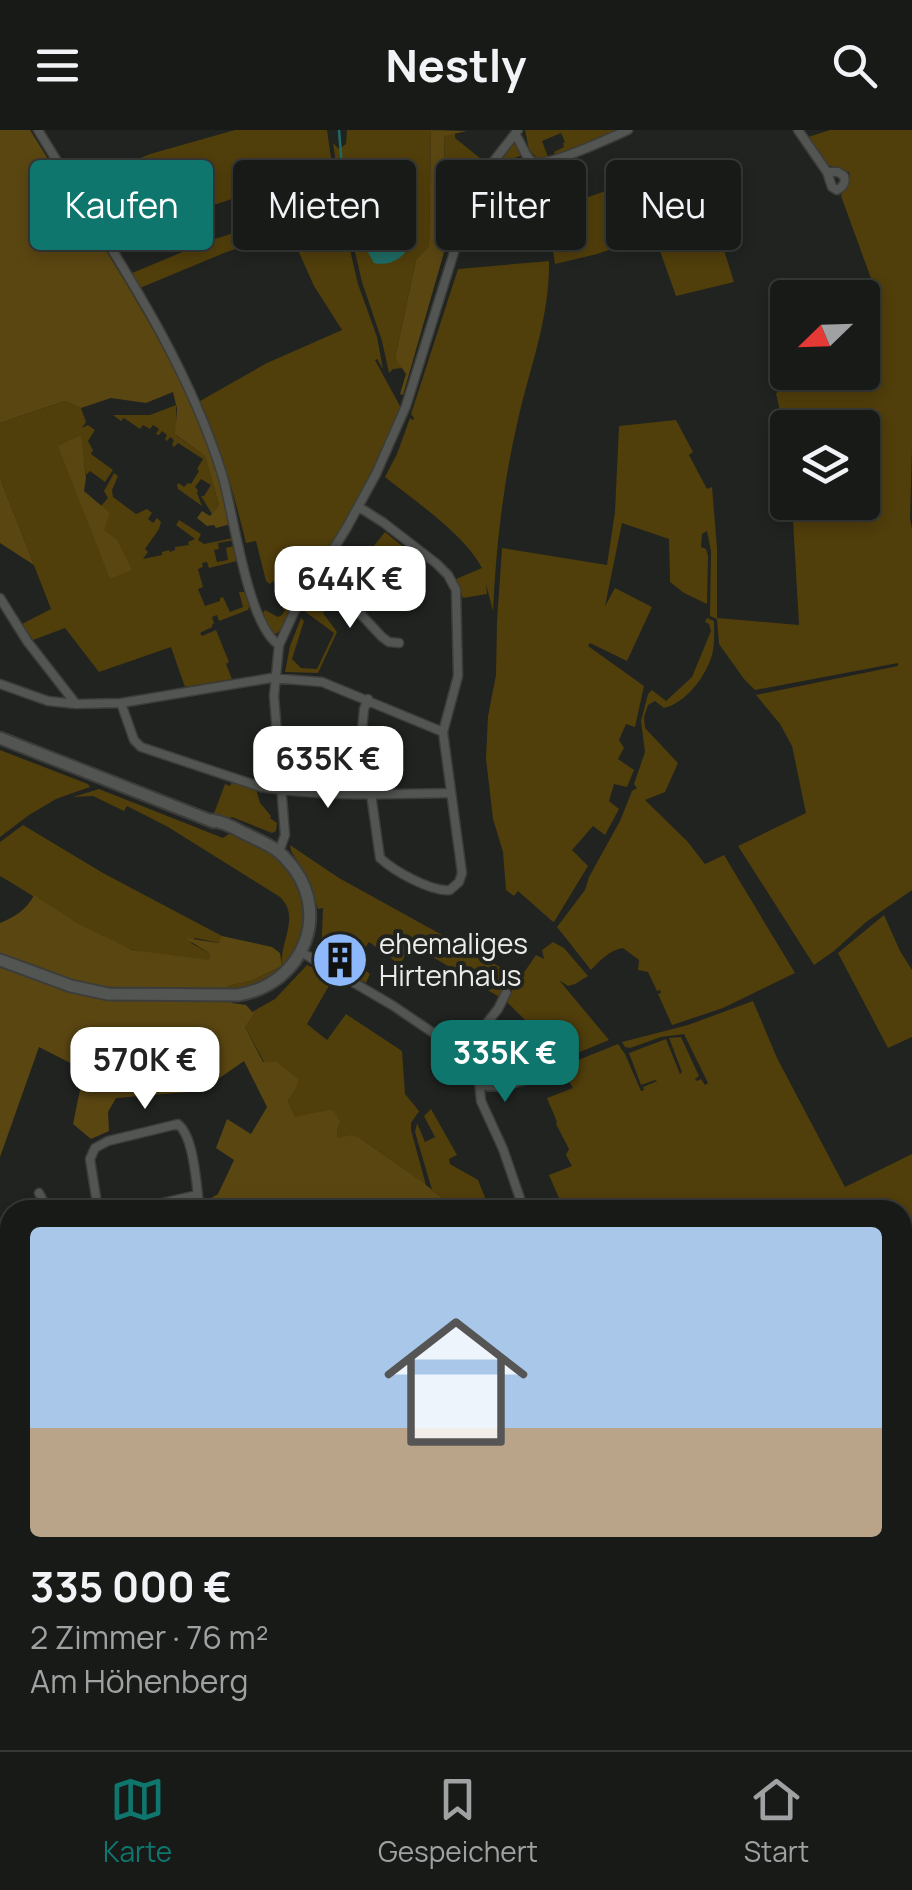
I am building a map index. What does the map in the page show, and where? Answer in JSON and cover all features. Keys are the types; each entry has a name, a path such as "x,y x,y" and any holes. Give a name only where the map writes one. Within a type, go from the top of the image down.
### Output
{"main road":[{"path":"0,738 242,832 275,849 294,869 308,898 309,928 301,952 288,972 269,986 246,994 147,996 89,991 0,960"}],"street":[{"path":"38,130 162,334 193,397 228,497 255,612 265,631 279,644"},
{"path":"275,849 284,826 274,677 279,644 316,574 359,507 406,406 465,217 493,162 517,132 530,158 538,162 561,158 628,130"},
{"path":"798,130 827,172"},
{"path":"359,507 437,564 455,586 458,676 442,732 462,874 456,886 442,891 432,888 380,858 362,730 368,699"},
{"path":"316,574 339,591 382,637 399,642"},
{"path":"0,598 27,641 76,704"},
{"path":"0,684 48,701 76,704 121,703 274,677 326,682 442,732"},
{"path":"121,703 134,740 141,747 214,773 280,790 452,793"},
{"path":"301,952 392,1005 463,1054 477,1076 483,1108 503,1149 521,1200"},
{"path":"463,1054 506,993"},
{"path":"480,1085 501,1087 525,1080"},
{"path":"96,1200 90,1159 95,1148 174,1124 186,1134 198,1200"},
{"path":"39,1194 41,1200"},
{"path":"173,1200 197,1194"}],"shaded area":[{"path":"0,130 30,130 49,160 30,160 30,250 106,250 174,369 217,471 231,524 216,528 197,518 202,511 210,516 219,505 205,456 175,434 177,409 173,392 146,403 111,398 81,408 65,401 0,423"},
{"path":"235,130 327,130 331,160 233,160 233,199 213,205 213,160 135,160"},
{"path":"347,130 431,130 429,246 416,260 395,358 403,368 389,373 355,250 416,250 416,160 336,160 333,143 339,149 346,144"},
{"path":"431,130 467,131 444,136 445,160 436,160 436,250 445,250 403,395 400,394 406,374 395,358 416,260 429,246"},
{"path":"525,130 619,130 555,155 564,147 561,133 542,141 548,157 537,158 529,150"},
{"path":"830,130 912,130 912,890 814,965 738,846 806,813 792,746 756,695 898,663 755,690 719,644 717,619 710,616 711,551 707,531 702,534 701,547 708,556 707,604 670,582 669,539 622,523 605,606 615,588 652,607 627,661 590,643 588,646 644,686 635,727 626,724 619,740 624,748 618,759 634,770 627,787 614,784 609,801 619,809 605,835 593,826 572,850 588,866 554,922 518,891 514,896 506,890 486,759 488,716 496,675 502,548 607,565 615,512 619,426 676,420 707,489 712,487 717,618 799,625 793,520 880,520 880,410 780,410 776,393 880,390 880,280 872,280 841,196 850,174 828,165 808,137"},
{"path":"455,133 455,138 482,160 445,160 444,135"},
{"path":"514,144 523,155 509,160 501,160"},
{"path":"606,191 608,250 555,264 553,250 586,250 586,198"},
{"path":"233,233 233,250 140,288 132,273 187,250 213,250 214,239"},
{"path":"298,250 350,250 383,369 375,360 401,408 357,501 287,621 274,635 260,617 265,610 278,617 282,615 287,598 284,596 289,587 297,592 303,582 301,575 294,564 286,564 274,568 280,578 275,583 266,581 256,541 246,543 226,471 200,401 267,363 342,330 314,286"},
{"path":"660,250 724,250 734,282 676,296"},
{"path":"549,261 543,322 504,491 493,611 486,584 487,594 463,598 456,579 482,568 464,543 385,477 410,418 414,418 411,414 458,269"},
{"path":"65,401 81,408 86,422 82,428 88,425 95,430 88,441 91,454 113,470 105,482 90,471 86,475 80,436 59,446 104,529 109,514 101,506 108,498 104,491 114,473 118,476 113,497 136,514 147,509 152,513 148,519 161,522 143,559 189,545 195,539 176,525 179,520 201,534 198,540 204,544 233,538 218,543 219,549 214,550 217,562 228,560 226,548 234,546 237,561 209,568 207,562 202,563 203,567 198,569 203,587 198,589 205,606 223,597 230,612 243,607 239,592 244,592 248,601 248,610 219,621 217,615 212,617 212,627 200,633 202,636 216,630 232,679 185,687 171,647 99,672 65,628 33,640 22,624 51,609 0,478 0,423"},
{"path":"176,405 176,435 205,456 219,505 212,514 201,496 211,485 201,479 195,487 202,506 177,485 191,484 203,459 178,443 174,447 174,440 170,437 167,441 162,431 156,434 159,429 153,425 140,429 113,415 150,415"},
{"path":"81,435 84,491 110,513 104,530 117,540 132,570 110,579 58,446"},
{"path":"0,478 34,565 0,543"},
{"path":"385,532 406,549 378,585 356,568"},
{"path":"319,584 336,595 323,613 337,632 318,673 285,672 301,618 304,621 292,659 301,668 317,669 334,633 303,610"},
{"path":"707,618 714,621 714,647 700,680 672,705 664,708 655,701 648,705 645,728 678,763 665,792 645,800 705,864 724,855 795,973 723,1008 672,1025 658,994 660,990 657,991 648,972 638,970 639,960 623,948 618,949 591,970 557,927 585,890 632,791 637,788 634,784 645,752 641,721 648,694 652,690 666,701 692,677 711,631 705,622"},
{"path":"0,750 90,787 56,799 0,837"},
{"path":"232,782 256,789 260,803 277,823 276,831 272,833 232,817 226,820 213,816 225,784 230,786"},
{"path":"99,789 223,838 233,835 280,861 299,892 302,921 296,950 278,973 248,988 228,991 226,986 251,981 282,966 289,913 280,897 127,806 124,811 93,796 73,797"},
{"path":"23,825 222,936 220,943 195,938 191,943 209,953 208,960 158,956 113,942 64,916 0,876 0,842"},
{"path":"290,845 339,878 500,967 501,998 411,944 400,965 369,942 355,962 370,974 366,983 354,977 361,970 340,950 334,947 328,954 345,972 321,959 323,908 318,909 308,878"},
{"path":"34,895 77,923 132,950 208,960 209,953 185,938 219,943 222,936 272,947 280,953 282,966 251,981 227,986 228,991 87,985 0,955 0,923 20,912"},
{"path":"884,915 912,970 912,1037 888,1048 838,953"},
{"path":"553,942 564,948 588,976 568,986 559,980 609,1040 558,1061 537,1032 507,1002 536,955 544,959 542,950"},
{"path":"0,965 93,997 230,1000 246,1005 254,1014 245,1027 263,1062 277,1062 298,1079 288,1101 295,1117 334,1111 340,1122 338,1138 352,1135 361,1139 445,1200 208,1200 218,1194 234,1160 216,1148 227,1119 251,1134 267,1107 244,1061 201,1091 116,1098 108,1112 109,1131 91,1139 73,1124 84,1070 39,1047 0,1157"},
{"path":"307,965 334,977 307,1024 327,1040 346,1014 402,1051 405,1094 419,1111 411,1130 426,1185 361,1139 338,1139 327,1110 295,1118 288,1101 296,1089 264,1062 245,1027 252,1012 275,999"},
{"path":"753,1001 777,1058 845,1187 912,1154 912,1200 560,1200 549,1175 572,1166 566,1155 569,1149 547,1098 573,1088 561,1067 618,1044 641,1091 657,1081 641,1085 629,1053 666,1039 680,1074 669,1038 681,1037 699,1076 695,1079 701,1079 705,1085 708,1083 684,1034 630,1048 622,1042 688,1025"},
{"path":"431,1109 457,1155 449,1159 450,1164 478,1180 486,1200 444,1200 432,1190 415,1132 417,1123 425,1142 435,1137 424,1116"}],"water":[{"path":"367,250 406,250 392,262 374,263"}],"waterway":[{"path":"339,130 341,160"}],"place":[{"name":"ehemaliges Hirtenhaus","path":"340,960"}]}
